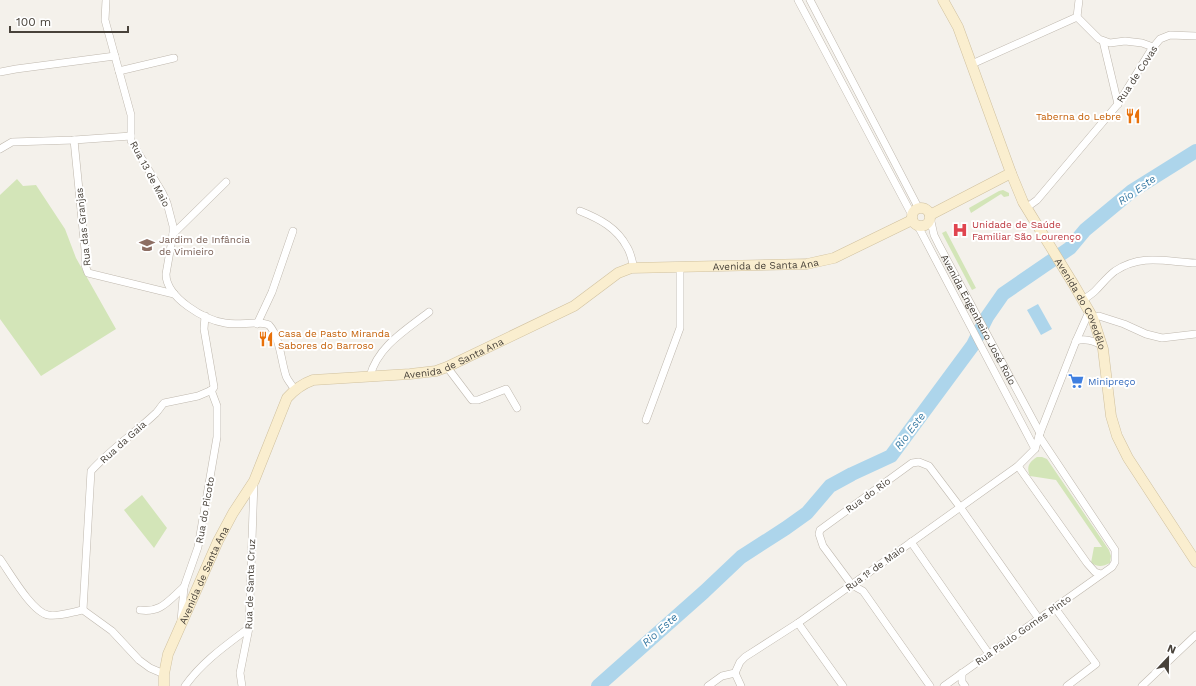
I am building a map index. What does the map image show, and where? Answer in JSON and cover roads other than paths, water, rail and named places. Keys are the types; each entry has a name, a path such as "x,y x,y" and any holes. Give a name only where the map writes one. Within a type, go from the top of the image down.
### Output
{"street":[{"name":"Rua 13 de Maio","path":"106,0 105,20 131,115 131,141 162,192 167,203 173,226 166,278 170,288 174,294 205,316 225,323 237,325 266,324 271,327 278,344 286,376 295,390"},
{"name":"Avenida Engenheiro José Rolo","path":"798,0 915,217"},
{"name":"Avenida Engenheiro José Rolo","path":"810,0 915,217 1035,449"},
{"name":"Avenida do Covedêlo","path":"943,0 958,27 1011,173 1026,208 1091,315 1102,345 1111,416 1117,436 1128,458 1196,562"},
{"path":"1079,0 1078,17 1099,39 1110,43 1142,43 1153,47"},
{"path":"972,64 1078,17"},
{"name":"Rua de Covas","path":"1026,208 1037,200 1118,104 1153,47 1160,39 1170,35 1196,36"},
{"path":"1103,41 1118,104"},
{"path":"0,72 115,56"},
{"path":"119,71 174,58"},
{"path":"0,149 12,142 131,136"},
{"name":"Rua das Granjas","path":"74,140 85,250 85,265 88,273 174,294"},
{"path":"915,217 925,225 929,222 930,216 1011,173"},
{"path":"173,234 226,182"},
{"name":"Avenida Engenheiro José Rolo","path":"915,217 924,209 930,216 938,245 1040,435 1115,550 1115,562 1112,567 1101,574"},
{"path":"580,211 598,218 614,230 627,247 634,268"},
{"name":"Avenida de Santa Ana","path":"164,686 164,674 168,654 218,541 233,513 254,481 287,398 302,384 313,380 436,371 574,306 618,273 634,268 815,263 834,258 915,217"},
{"path":"257,324 272,292 293,231"},
{"path":"1083,300 1094,292 1114,271 1128,264 1145,260 1163,259 1196,263"},
{"path":"646,420 680,328 680,267"},
{"path":"370,376 372,368 389,342 429,312"},
{"path":"1101,574 1094,572 1086,563 1018,466 1035,449 1076,341 1091,315 1124,324 1146,334 1162,338 1196,334"},
{"path":"205,316 204,329 214,387 211,390"},
{"path":"1076,341 1081,339 1102,345"},
{"path":"447,367 472,400 478,400 506,389 517,408"},
{"name":"Rua do Picoto","path":"180,628 184,587 198,546 217,437 217,406 211,390"},
{"name":"Rua da Gaia","path":"83,610 91,472 113,450 158,412 164,403 198,396 211,390"},
{"name":"Rua do Rio","path":"852,585 823,546 819,534 820,530 912,463 920,462 929,466 960,507"},
{"name":"Rua 1º de Maio","path":"735,673 740,662 745,657 798,623 1018,466"},
{"name":"Rua de Santa Cruz","path":"242,686 240,673 248,628 254,481"},
{"path":"960,507 1039,619"},
{"path":"911,542 989,654"},
{"path":"0,559 34,607 41,613 54,616 83,610 95,617 112,631 139,660 150,668 164,674"},
{"name":"Rua Paulo Gomes Pinto","path":"944,686 1101,574"},
{"path":"852,585 863,591 930,686"},
{"path":"140,610 157,610 184,587"},
{"path":"1055,608 1096,664 1067,686"},
{"path":"798,623 843,686"},
{"path":"185,686 208,659 248,628"},
{"path":"1142,686 1196,635"},
{"path":"708,686 722,676 735,673 741,686"},
{"path":"962,673 962,682 965,686"}],"water":[{"path":"1038,304 1052,329 1041,335 1027,310"}],"waterway":[{"name":"Rio Este","path":"598,686 704,592 741,557 807,513 830,486 891,456 973,345 987,317 1003,294 1070,248 1085,230 1132,191 1196,151"}],"place":[{"name":"Taberna do Lebre","path":"1133,116"},
{"name":"Unidade de Saúde Familiar São Lourenço","path":"960,230"},
{"name":"Jardim de Infância de Vimieiro","path":"147,245"},
{"name":"Casa de Pasto Miranda Sabores do Barroso","path":"266,339"},
{"name":"Minipreço","path":"1076,381"}]}
